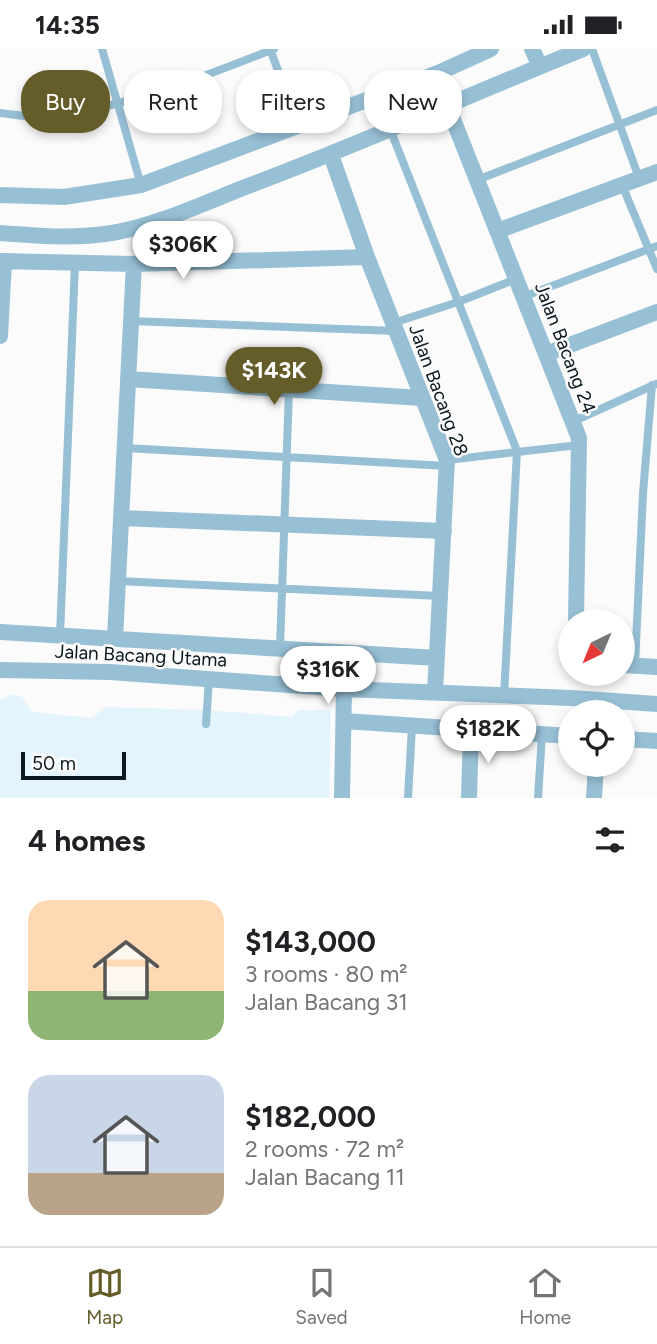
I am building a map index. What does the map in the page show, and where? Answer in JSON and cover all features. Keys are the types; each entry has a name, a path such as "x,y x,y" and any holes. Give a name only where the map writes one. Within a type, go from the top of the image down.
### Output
{"street":[{"path":"350,106 438,73 491,49"},
{"path":"532,49 540,66"},
{"path":"462,98 583,49"},
{"path":"0,195 64,197 141,185 278,133"},
{"path":"0,233 40,237 113,233 153,222 331,155 379,133"},
{"name":"Jalan Bacang 24","path":"458,133 579,438 576,609"},
{"name":"Jalan Bacang 28","path":"331,155 366,257 447,463 435,692"},
{"path":"497,231 657,172"},
{"path":"0,336 2,261 134,264 366,257"},
{"path":"115,639 134,264"},
{"path":"546,354 657,312"},
{"path":"128,379 422,398"},
{"path":"121,518 444,531"},
{"path":"0,632 437,658"},
{"path":"635,665 657,667"},
{"name":"Jalan Bacang Utama","path":"0,670 110,672 344,689 504,696 558,702"},
{"path":"342,798 344,689"},
{"name":"Jalan Bacang Utama","path":"635,705 657,704"},
{"path":"344,721 558,735"},
{"path":"469,798 471,730"},
{"path":"635,740 657,741"},
{"path":"594,798 595,777"}],"lane":[{"path":"102,49 141,185"},
{"path":"0,113 51,117 117,104 201,78 272,49 279,70"},
{"path":"592,49 639,178"},
{"path":"477,180 657,110"},
{"path":"392,133 517,451 504,696"},
{"path":"622,185 653,248 657,269"},
{"path":"523,296 653,248"},
{"path":"60,635 75,263"},
{"path":"131,321 394,327 516,279"},
{"path":"572,422 655,384"},
{"path":"634,609 655,384"},
{"path":"281,648 289,389"},
{"path":"125,448 447,463 517,451 579,445"},
{"path":"118,581 441,596"},
{"path":"206,724 209,679"},
{"path":"408,798 412,726"},
{"path":"538,798 542,734"}],"shaded area":[{"path":"13,694 22,697 32,712 92,718 106,707 207,710 291,717 299,710 331,710 329,798 0,798 0,700"}]}
